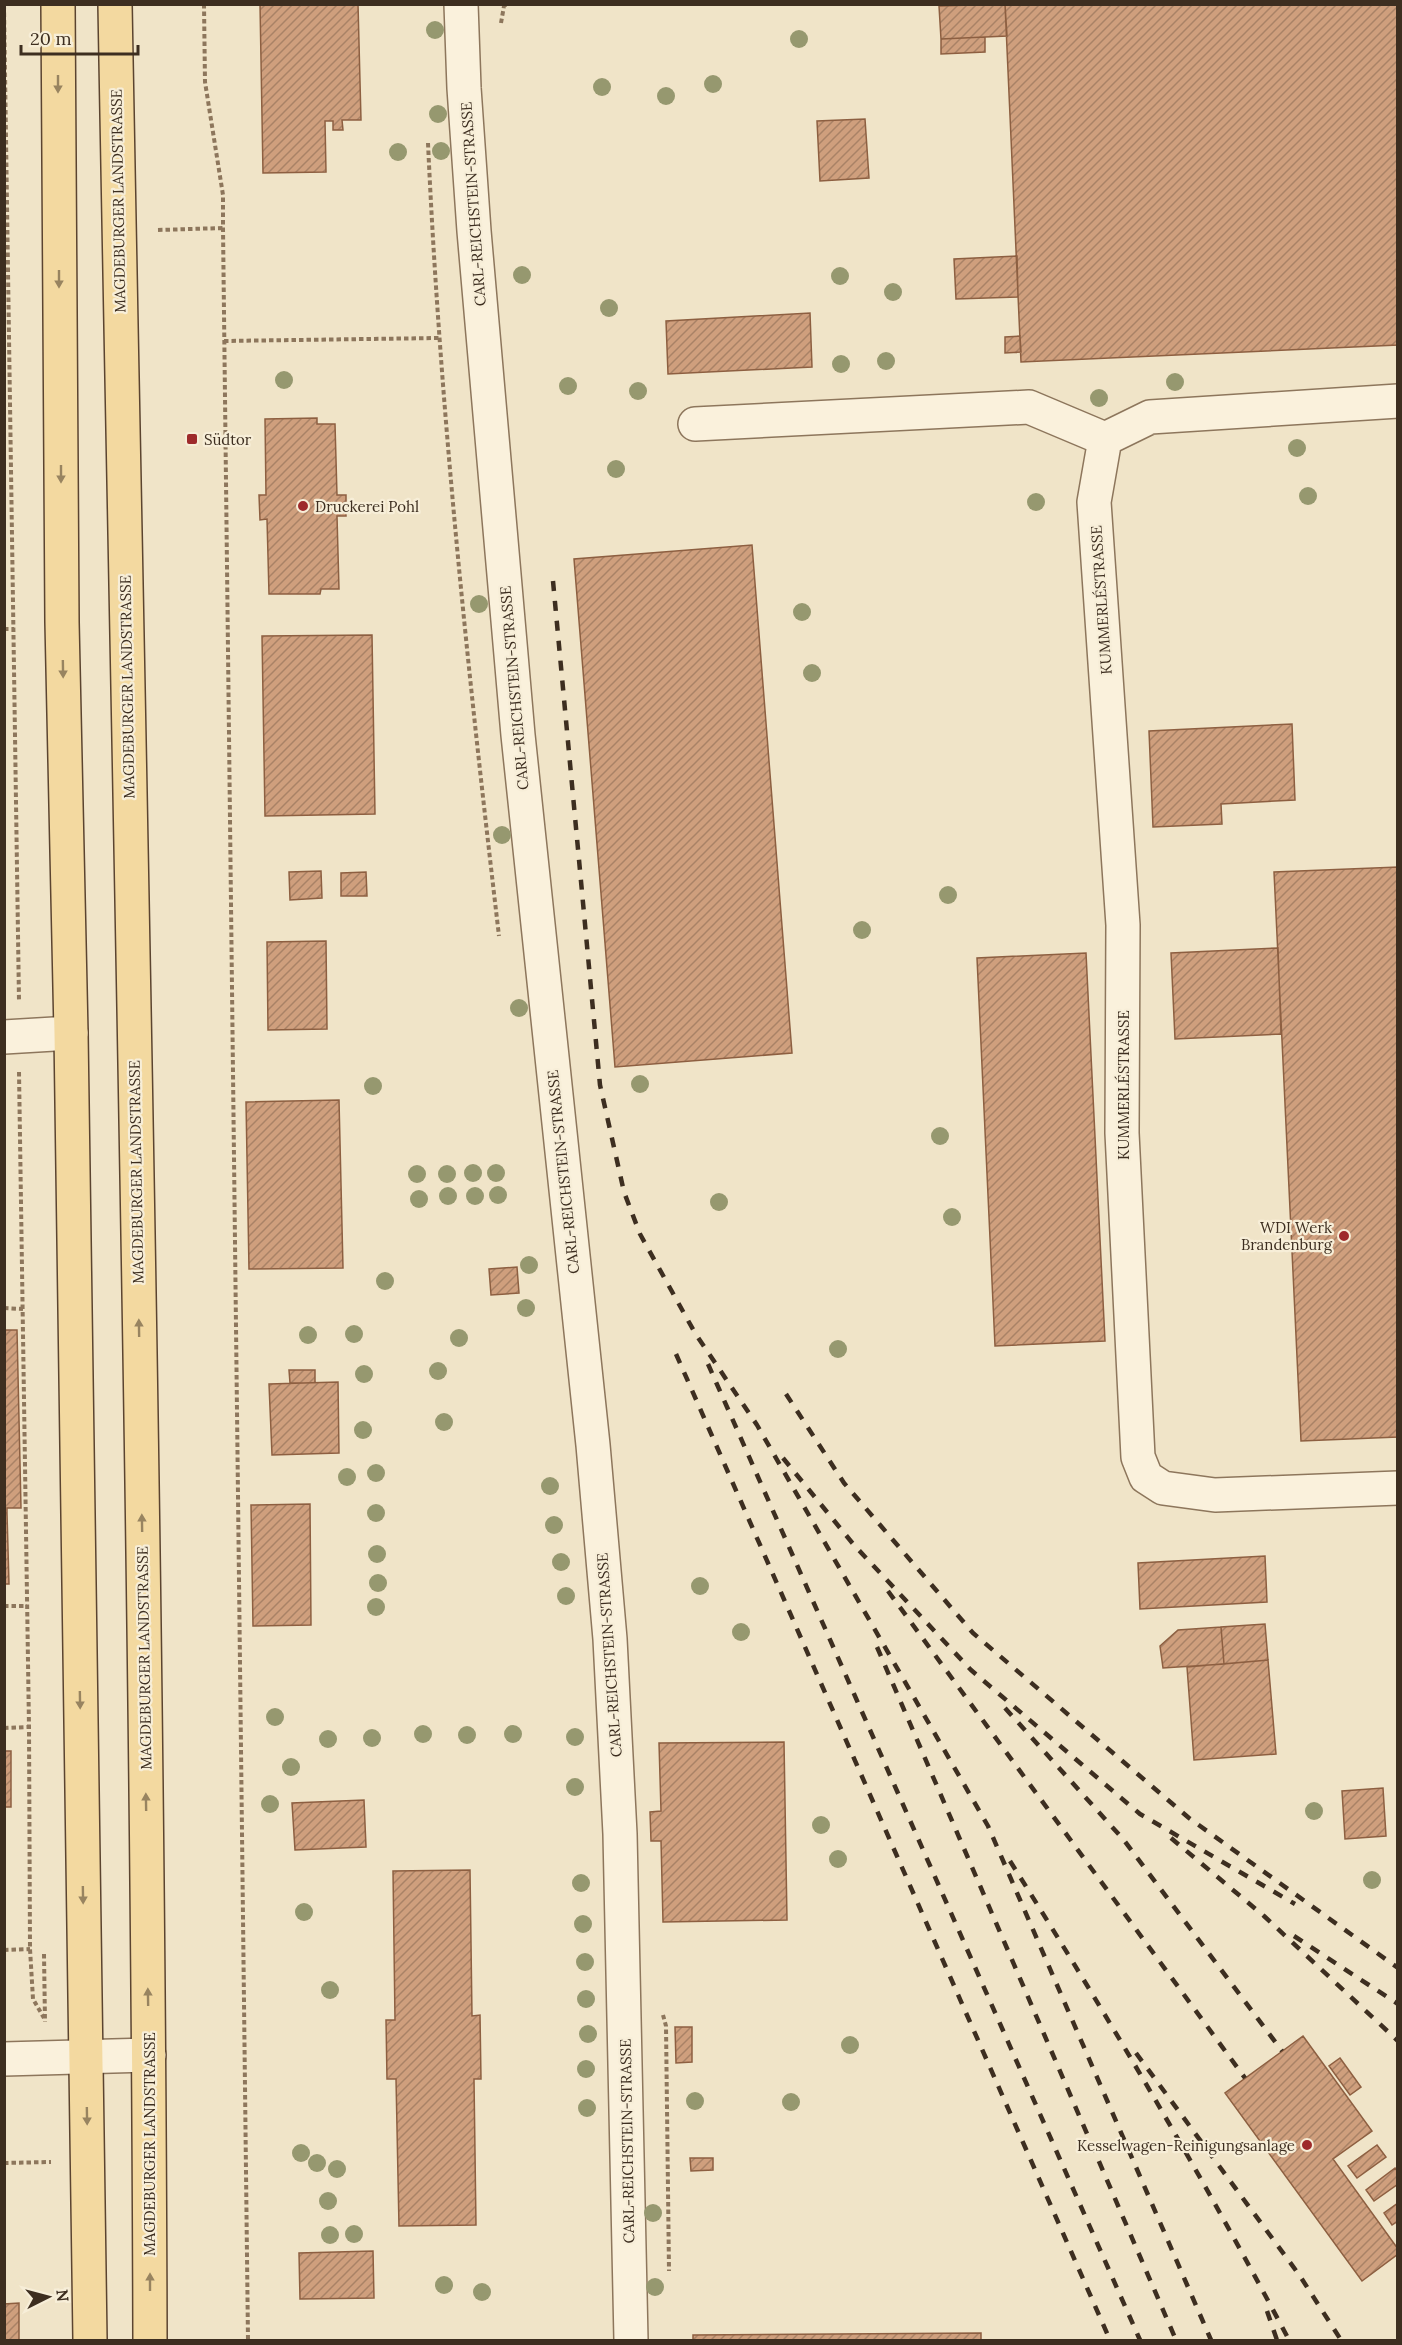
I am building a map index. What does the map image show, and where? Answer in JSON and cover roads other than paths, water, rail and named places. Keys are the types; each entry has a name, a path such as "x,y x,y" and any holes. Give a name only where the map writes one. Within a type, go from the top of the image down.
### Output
{"main road":[{"path":"58,4 62,622 71,1033 90,2340"},
{"name":"MAGDEBURGER LANDSTRASSE","path":"115,4 137,1207 149,2055 150,2340"}],"street":[{"name":"CARL-REICHSTEIN-STRASSE","path":"461,4 464,88 474,231 518,735 592,1435 610,1639 620,1834 631,2340"},
{"path":"694,424 1029,407 1105,439 1149,417 1398,401"},
{"name":"KUMMERLÉSTRASSE","path":"1105,439 1094,502 1123,925 1122,1134 1138,1458 1146,1477 1163,1488 1215,1495 1398,1488"},
{"path":"4,1037 71,1033"},
{"path":"4,2059 149,2055"}],"railway":[{"path":"553,581 600,1085 624,1192 640,1234 695,1333 757,1425 988,1826 1211,2340"},
{"path":"676,1354 1110,2340"},
{"path":"708,1364 1140,2340"},
{"path":"786,1394 844,1483 973,1633 1189,1818 1398,1968"},
{"path":"783,1458 854,1545 971,1670 1140,1814 1295,1904"},
{"path":"888,1591 1245,2078"},
{"path":"877,1647 1176,2340"},
{"path":"1005,1708 1123,1839 1282,2051"},
{"path":"1171,1838 1264,1916 1398,2041"},
{"path":"1010,1861 1154,2098 1289,2340"},
{"path":"1294,1936 1398,2004"},
{"path":"1136,2053 1300,2276 1341,2340"},
{"path":"1267,2311 1277,2340"}],"place":[{"name":"Südtor","path":"192,439"},
{"name":"Druckerei Pohl","path":"303,506"},
{"name":"WDI Werk Brandenburg","path":"1344,1236"},
{"name":"Kesselwagen-Reinigungsanlage","path":"1307,2145"}]}
